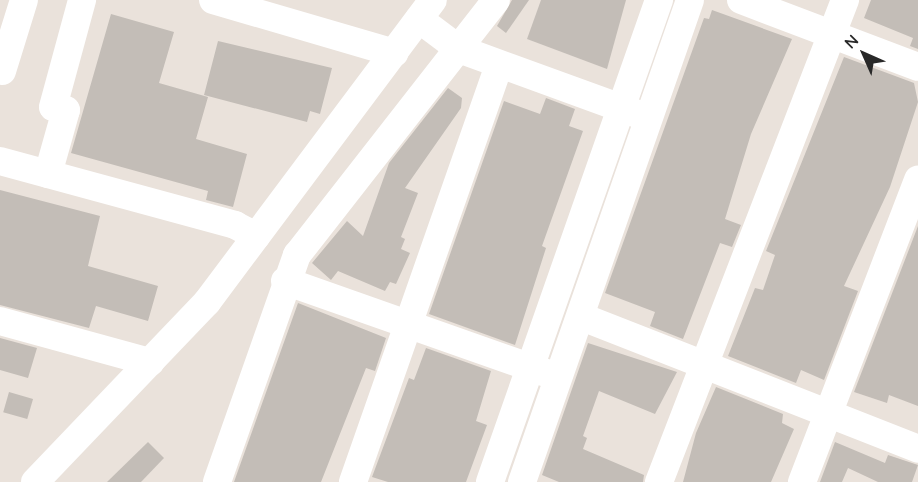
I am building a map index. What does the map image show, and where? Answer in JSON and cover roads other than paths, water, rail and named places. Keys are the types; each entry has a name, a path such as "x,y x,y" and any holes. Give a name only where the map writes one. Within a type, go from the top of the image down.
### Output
{"street":[{"path":"2,71 24,0"},
{"path":"48,174 66,110 53,107 82,0"},
{"path":"213,0 288,10 394,53"},
{"path":"218,482 285,281 297,255 496,0"},
{"path":"490,482 659,0"},
{"path":"522,482 558,377 582,317 690,0"},
{"path":"741,0 918,67"},
{"path":"659,482 845,0"},
{"path":"35,482 207,302 426,10 459,49 648,118"},
{"path":"353,482 499,65"},
{"path":"0,161 259,232 297,255"},
{"path":"802,482 918,180"},
{"path":"285,281 558,377"},
{"path":"582,317 703,367 918,449"},
{"path":"0,321 150,362"}]}
